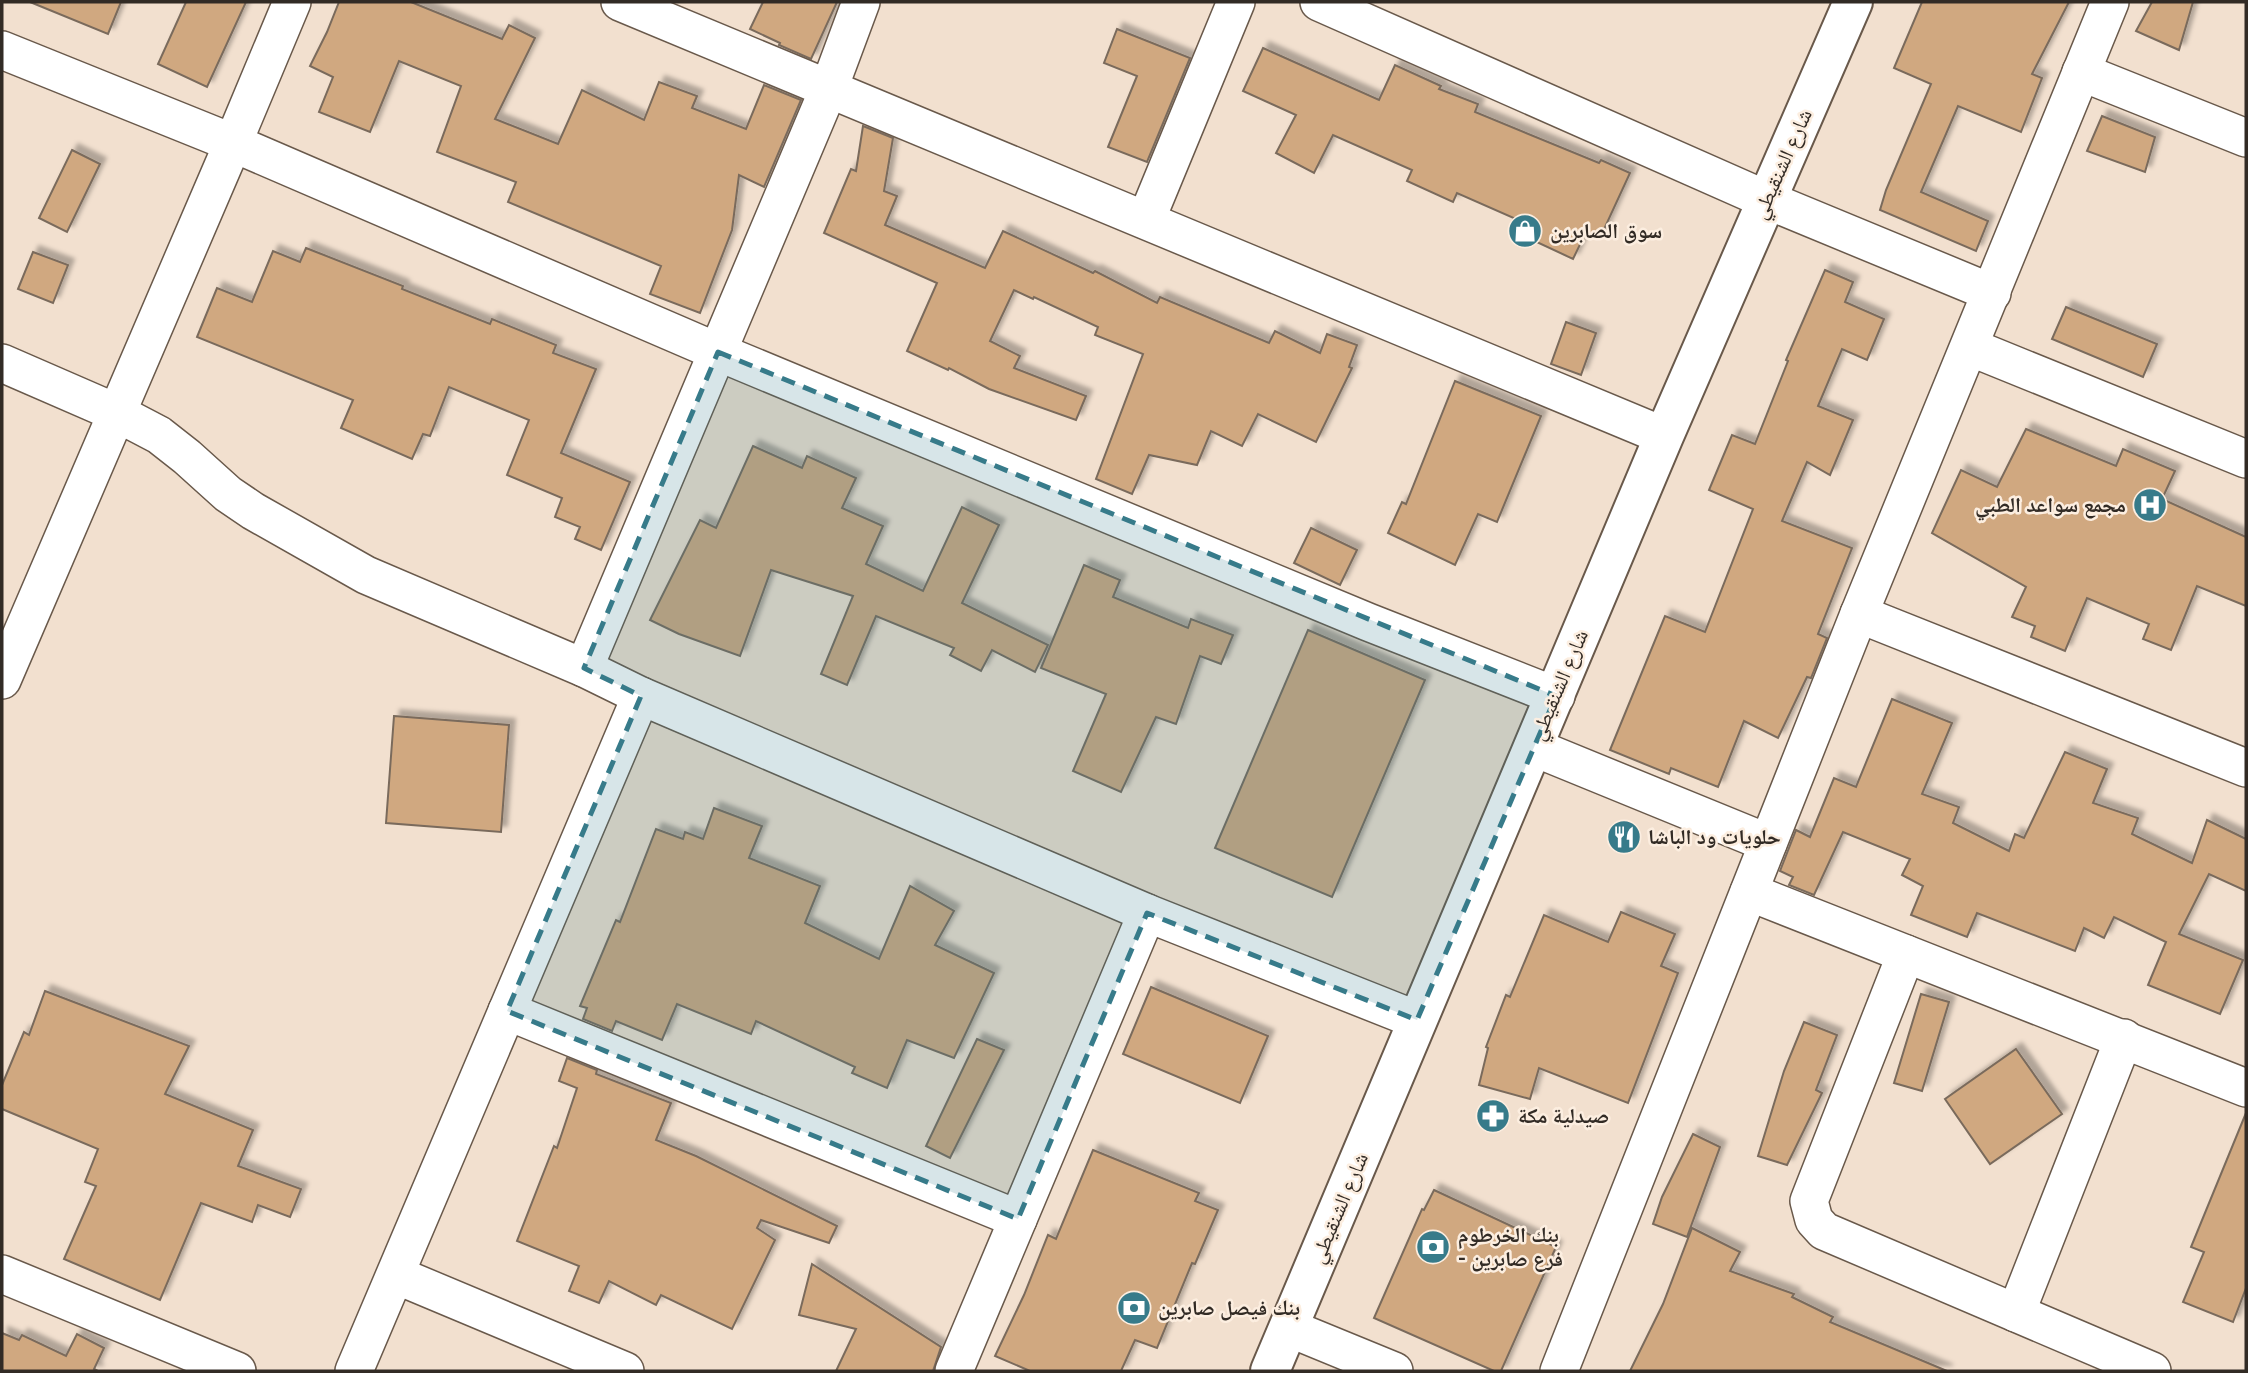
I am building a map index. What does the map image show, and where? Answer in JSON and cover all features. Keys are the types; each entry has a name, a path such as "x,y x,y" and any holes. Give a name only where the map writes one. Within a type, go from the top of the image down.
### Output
{"street":[{"path":"4,671 292,2"},
{"path":"620,2 1664,436"},
{"path":"584,668 829,88 862,2"},
{"path":"1146,220 1236,2"},
{"path":"1319,2 1767,200 1992,293"},
{"name":"شارع الشنقيطي","path":"1270,1371 1664,436 1853,2"},
{"path":"1559,1371 1859,614 2110,2"},
{"path":"2,50 233,143 718,352 1368,622 1556,696"},
{"path":"2081,72 2246,138"},
{"path":"1970,347 2246,459"},
{"path":"2,363 117,412 159,435 228,494 253,511 366,575 1147,913 1418,1020"},
{"path":"1859,614 2246,768"},
{"path":"354,1371 641,696"},
{"path":"1533,747 1769,843"},
{"path":"1749,892 2246,1088"},
{"path":"954,1371 1147,913"},
{"path":"1906,954 1809,1201 1814,1220 1824,1231 2152,1371"},
{"path":"507,1011 1018,1219"},
{"path":"2016,1313 2124,1038"},
{"path":"2,1274 237,1371"},
{"path":"396,1275 625,1371"},
{"path":"1289,1328 1394,1371"}],"highlighted area":[{"path":"718,352 1556,696 1417,1020 1147,913 1018,1219 507,1011 641,696 584,668"}],"building":[{"path":"30,2 121,2 108,34"},
{"path":"186,2 246,2 207,87 158,64"},
{"path":"339,2 411,2 502,39 509,25 535,38 495,119 558,144 582,90 644,120 659,82 697,96 692,108 746,129 764,85 801,100 764,187 739,175 732,230 700,313 650,294 661,266 508,202 516,182 437,152 461,86 399,61 370,132 319,112 333,77 310,66"},
{"path":"763,2 837,2 811,59 750,29"},
{"path":"1922,2 2069,2 2032,74 2042,78 2021,132 1958,106 1921,192 1988,221 1976,251 1880,210 1931,84 1894,68"},
{"path":"2152,2 2193,2 2179,50 2136,31"},
{"path":"1117,29 1190,58 1147,162 1108,147 1137,76 1104,63"},
{"path":"1263,48 1379,100 1395,65 1441,86 1439,89 1478,104 1475,112 1630,173 1600,238 1586,232 1573,259 1526,237 1532,226 1457,193 1453,202 1407,181 1412,170 1333,135 1314,173 1276,153 1296,115 1243,91"},
{"path":"2102,116 2155,137 2145,172 2087,151"},
{"path":"863,126 893,138 884,191 897,196 885,225 985,268 1003,231 1093,273 1095,271 1157,303 1160,297 1269,343 1275,331 1320,353 1327,334 1357,345 1349,367 1352,368 1316,442 1258,414 1242,446 1211,431 1197,465 1149,455 1132,494 1096,479 1143,354 1095,335 1098,327 1014,290 990,341 1020,356 1014,368 1086,396 1076,420 989,389 949,368 948,370 907,351 937,283 824,233 851,169 856,171"},
{"path":"72,150 100,164 67,232 39,218"},
{"path":"306,248 490,324 492,319 556,345 553,353 596,369 561,453 630,482 601,550 575,539 580,527 555,517 562,498 507,475 529,420 449,387 430,436 423,434 412,459 341,428 353,400 197,337 217,288 252,302 273,251 300,262"},
{"path":"33,252 68,265 53,303 18,289"},
{"path":"1825,270 1853,282 1845,302 1884,319 1867,360 1842,349 1818,406 1853,420 1830,475 1807,462 1782,521 1852,548 1818,634 1827,638 1811,678 1807,677 1778,738 1744,721 1718,787 1671,768 1669,774 1610,750 1665,616 1705,632 1753,509 1709,490 1732,435 1755,444 1788,361 1786,360"},
{"path":"2066,307 2157,344 2143,377 2052,339"},
{"path":"1566,322 1596,333 1581,375 1551,364"},
{"path":"1455,381 1541,416 1497,522 1478,514 1455,565 1388,533 1402,502 1406,504"},
{"path":"2026,429 2116,466 2123,449 2175,471 2162,499 2246,537 2246,606 2197,586 2171,650 2143,639 2149,624 2087,598 2065,651 2031,637 2035,626 2012,617 2026,587 1932,533 1961,470 1997,487"},
{"path":"753,446 802,468 807,456 856,478 842,508 883,526 866,564 923,591 962,507 999,525 962,603 1048,645 1035,672 992,650 981,671 950,655 954,648 876,616 847,685 821,674 853,596 771,570 740,656 679,634 650,620 700,520 716,528"},
{"path":"1311,528 1357,550 1340,585 1294,563"},
{"path":"1084,565 1120,580 1113,597 1188,628 1191,619 1233,635 1221,664 1200,656 1176,724 1156,717 1121,792 1073,771 1106,694 1041,668"},
{"path":"1308,630 1425,680 1332,897 1215,848"},
{"path":"1892,699 1952,723 1922,794 1959,807 1953,823 2009,851 2015,834 2024,838 2065,752 2107,769 2093,803 2138,818 2132,834 2192,863 2207,820 2246,839 2246,891 2209,874 2179,934 2243,960 2220,1014 2148,985 2166,942 2114,917 2104,938 2084,928 2075,951 1977,913 1967,937 1911,915 1923,886 1902,875 1910,859 1843,832 1814,895 1789,885 1793,877 1780,871 1796,830 1810,837 1834,778 1856,787"},
{"path":"394,716 509,725 501,832 386,823"},
{"path":"714,808 762,826 749,858 820,886 805,923 879,959 910,886 954,911 935,945 994,973 954,1058 907,1040 887,1088 852,1073 855,1067 756,1021 751,1034 677,1004 662,1040 616,1021 612,1031 583,1019 587,1008 580,1006 616,920 620,922 656,829 683,839 685,832 703,839"},
{"path":"1621,912 1675,934 1661,966 1678,973 1628,1103 1539,1068 1530,1099 1479,1085 1488,1048 1486,1047 1506,995 1510,997 1544,915 1608,942"},
{"path":"1151,987 1268,1036 1240,1103 1123,1054"},
{"path":"45,991 189,1046 165,1094 253,1130 238,1166 301,1189 290,1217 258,1205 252,1222 201,1203 160,1300 64,1259 96,1186 85,1182 98,1149 2,1109 2,1085 24,1032 29,1035"},
{"path":"1921,994 1949,1002 1922,1091 1894,1083"},
{"path":"1804,1022 1837,1035 1816,1090 1822,1093 1787,1165 1758,1156 1784,1071"},
{"path":"977,1039 1004,1050 950,1158 926,1146"},
{"path":"2016,1049 2062,1114 1990,1164 1945,1099"},
{"path":"567,1058 597,1070 596,1074 671,1103 656,1140 696,1156 837,1226 829,1243 761,1220 757,1228 775,1240 732,1329 661,1295 656,1305 609,1281 599,1303 569,1291 579,1266 517,1241 554,1146 557,1148 577,1088 559,1081"},
{"path":"2246,1113 2246,1288 2233,1322 2183,1302 2204,1252 2191,1247"},
{"path":"1693,1134 1720,1147 1687,1237 1653,1224 1662,1197"},
{"path":"1093,1150 1199,1193 1195,1201 1218,1210 1195,1264 1192,1263 1157,1348 1135,1340 1121,1371 1030,1371 995,1356 1048,1235 1056,1239"},
{"path":"1434,1190 1556,1247 1501,1371 1494,1371 1374,1318 1422,1209 1424,1210"},
{"path":"1692,1228 1740,1252 1730,1271 1794,1294 1792,1297 1833,1317 1830,1322 1947,1371 1630,1371 1663,1304"},
{"path":"812,1264 941,1347 933,1371 836,1371 856,1329 799,1315"},
{"path":"2,1333 19,1340 22,1335 66,1356 77,1334 104,1348 94,1369 98,1371 2,1371"}],"place":[{"name":"سوق الصابرين","path":"1525,231"},
{"name":"مجمع سواعد الطبي","path":"2150,505"},
{"name":"حلويات ود الباشا","path":"1624,837"},
{"name":"صيدلية مكة","path":"1493,1116"},
{"name":"بنك الخرطوم - فرع صابرين","path":"1433,1247"},
{"name":"بنك فيصل صابرين","path":"1134,1308"}]}
